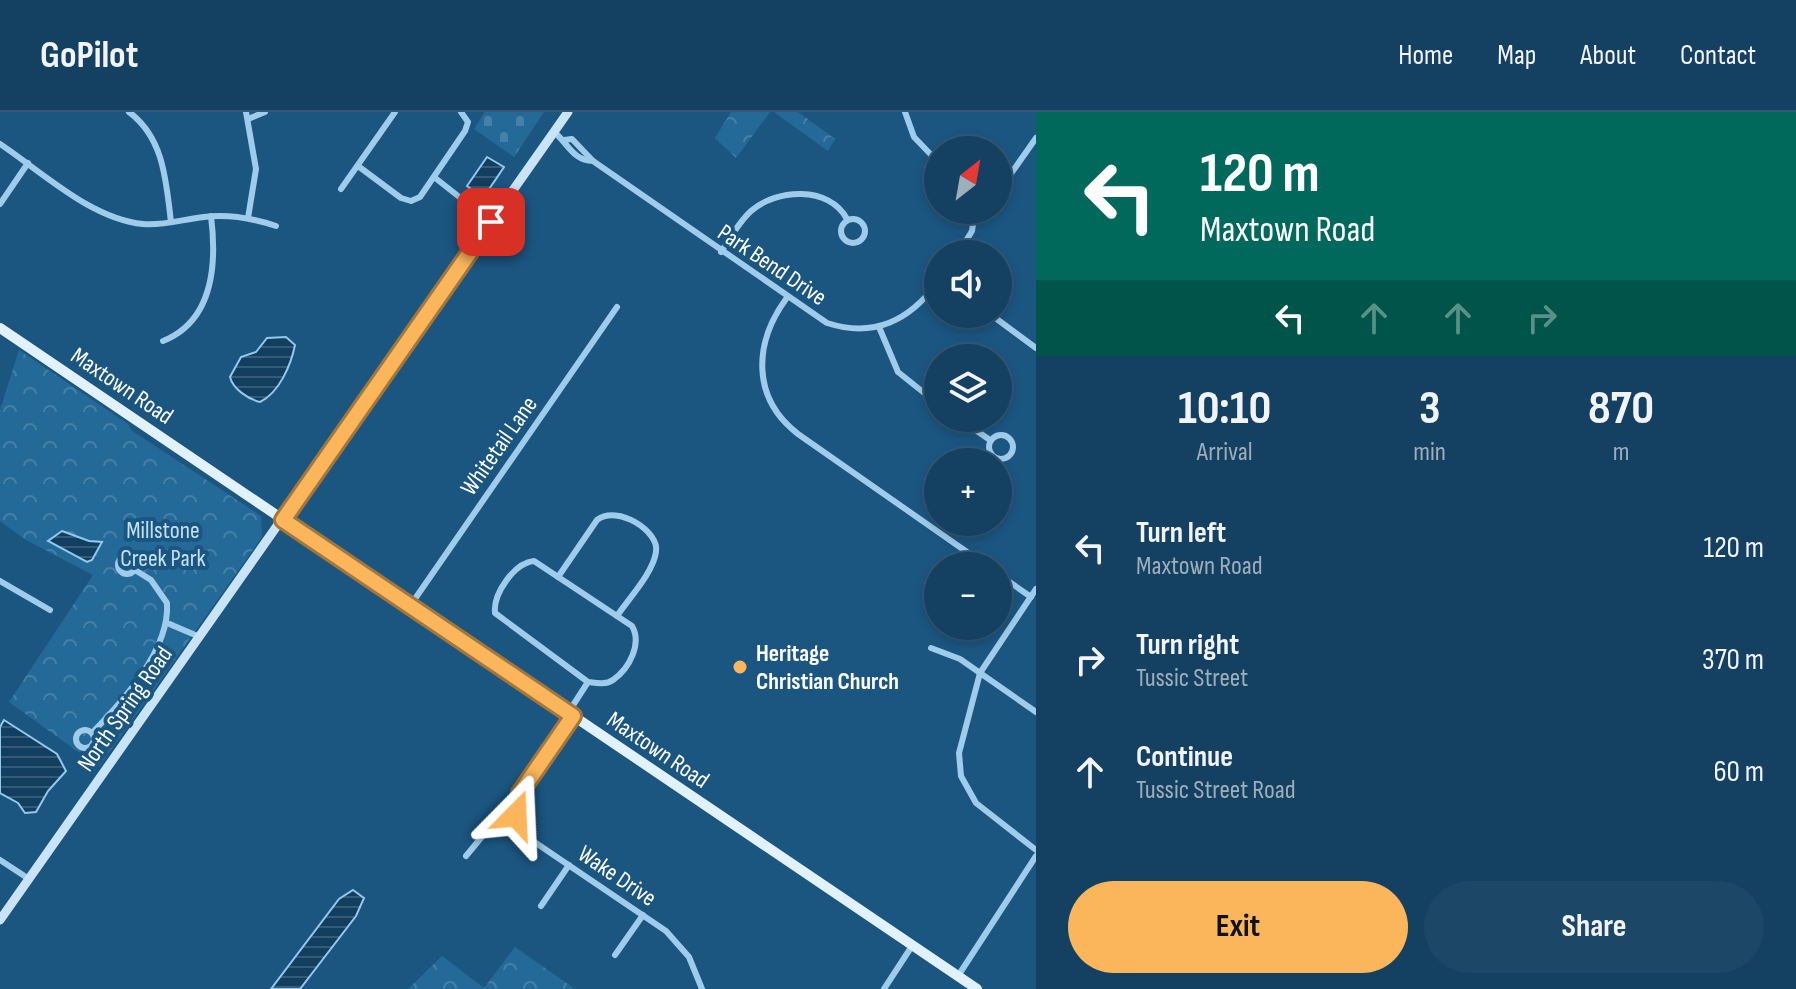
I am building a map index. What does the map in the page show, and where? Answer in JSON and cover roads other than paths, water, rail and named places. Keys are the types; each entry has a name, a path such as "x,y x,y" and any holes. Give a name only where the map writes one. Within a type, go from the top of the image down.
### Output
{"main road":[{"name":"North Spring Road","path":"0,920 568,112"},
{"name":"Maxtown Road","path":"0,328 977,989"}],"street":[{"path":"129,112 146,127 157,146 171,222"},
{"path":"248,218 256,169 247,116 265,112"},
{"path":"341,189 395,112"},
{"path":"358,166 401,198 411,201 420,197 465,131 468,122 461,112"},
{"path":"905,112 914,137 924,147"},
{"name":"Park Bend Drive","path":"554,132 564,140 572,139 593,161 786,299 827,323 852,329 879,327 911,313 924,298"},
{"path":"1012,172 1036,138"},
{"path":"0,144 112,216 147,224 211,216 248,218 276,226"},
{"path":"0,204 28,163"},
{"path":"434,177 491,222"},
{"path":"721,252 751,212 775,198 794,194 821,198 840,208 847,219 859,221 864,227 860,241 851,243 844,239 841,229 847,219"},
{"path":"163,341 185,330 207,292 214,260 211,216"},
{"path":"786,299 773,319 762,350 764,386 777,413 798,434 967,552"},
{"name":"Whitetail Lane","path":"410,606 617,307"},
{"path":"879,327 898,372 924,393"},
{"path":"1009,328 1036,348"},
{"path":"978,432 990,440"},
{"path":"998,436 1008,437 1013,447 1011,454 1001,460 994,457 988,449 990,440 998,436"},
{"path":"558,577 597,520 606,513 617,512 629,518 653,538 658,549 617,616"},
{"path":"534,561 617,616 632,626 638,636 638,646 614,680 605,684 588,682 495,613 494,602 518,566 534,561"},
{"path":"92,733 153,655 167,623 167,603 151,580 135,570"},
{"path":"0,581 50,610"},
{"path":"1012,584 1031,597"},
{"path":"1036,589 980,673 960,742 961,776 976,803 1036,850"},
{"path":"167,623 200,637"},
{"path":"931,648 960,659 1036,712"},
{"path":"466,856 490,827 517,819 520,793 588,682"},
{"name":"Wake Drive","path":"517,819 530,839 643,915 683,948 702,989"},
{"path":"958,976 1036,856"},
{"path":"0,860 29,879"},
{"path":"541,906 569,865"},
{"path":"615,955 643,915"},
{"path":"884,989 912,946"}],"place":[{"name":"Heritage Christian Church","path":"740,667"}],"park label":[{"name":"Millstone Creek Park","path":"163,544"}]}
